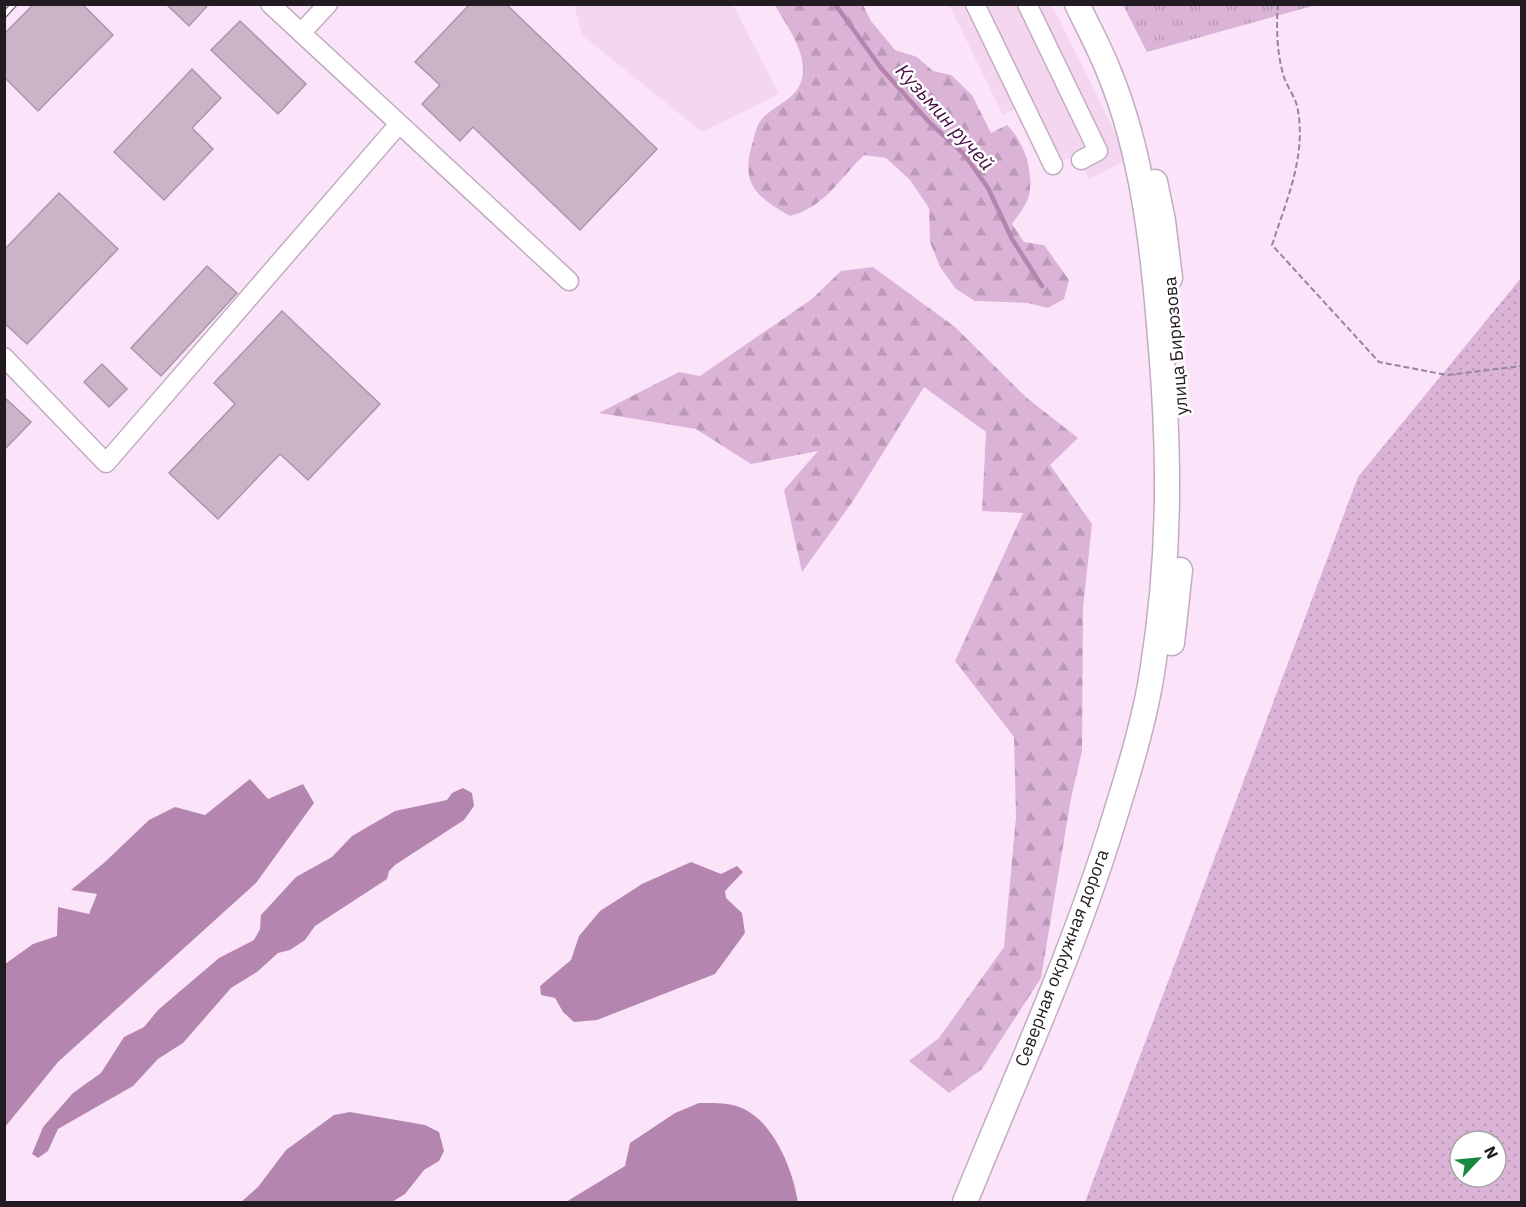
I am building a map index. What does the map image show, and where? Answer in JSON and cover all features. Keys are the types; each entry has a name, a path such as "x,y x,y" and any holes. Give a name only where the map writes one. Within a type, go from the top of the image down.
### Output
{"main road":[{"name":"улица Бирюзова","path":"1077,4 1110,74 1124,115 1140,187 1158,315 1166,408 1169,491 1163,586 1152,674"},
{"name":"улица Бирюзова","path":"1095,4 1122,60 1146,137 1163,221 1176,328 1183,420 1184,516 1178,605 1163,699"},
{"name":"Северная окружная дорога","path":"965,1203 1075,937 1136,746 1152,674"},
{"name":"Северная окружная дорога","path":"982,1203 1108,890 1147,768 1163,699"}],"street":[{"path":"270,4 569,281"},
{"path":"301,33 328,4"},
{"path":"975,4 1053,165"},
{"path":"1028,4 1098,151 1081,160"},
{"path":"4,357 106,463 399,124"}],"path":[{"path":"1278,4 1276,26 1284,77 1298,107 1300,123 1298,162 1272,245 1379,362 1447,375 1521,366"}],"shaded area":[{"path":"574,5 733,5 779,94 702,132 582,35"},
{"path":"949,5 1052,5 1128,159 1089,179 1077,154 1053,165 1023,105 1003,115"},
{"path":"250,779 268,799 303,784 314,803 256,883 58,1062 5,1127 5,964 33,944 57,936 58,907 89,914 97,894 71,890 105,862 149,820 175,807 205,815"},
{"path":"463,788 472,793 474,806 464,820 395,865 389,871 387,879 315,926 305,940 290,950 278,953 257,972 231,988 183,1043 158,1059 133,1086 58,1129 48,1151 38,1158 32,1154 43,1127 73,1093 101,1073 124,1037 144,1027 158,1010 219,958 254,940 260,929 261,915 296,877 332,857 352,836 395,811 447,800 452,793"},
{"path":"691,862 721,874 737,866 743,872 725,891 726,898 742,913 745,933 715,974 597,1020 574,1022 563,1012 555,998 541,995 540,986 571,960 579,936 600,911 642,884"},
{"path":"699,1103 722,1103 739,1107 755,1116 765,1126 787,1163 798,1202 566,1202 625,1166 630,1143 675,1113"},
{"path":"350,1112 425,1125 439,1132 444,1151 439,1161 424,1170 405,1194 392,1202 241,1202 258,1187 286,1150 334,1115"}],"green space":[{"path":"775,5 863,5 871,21 895,50 917,57 933,71 951,75 972,95 991,133 1007,125 1023,148 1030,176 1028,199 1012,224 1024,242 1044,245 1069,280 1064,299 1048,308 1028,303 975,301 956,289 940,267 930,242 929,208 910,180 886,158 864,155 822,199 802,212 790,216 769,203 754,189 748,170 759,123 792,96 801,82 803,72 801,54"},
{"path":"1123,5 1316,5 1147,52"},
{"path":"873,267 955,327 1027,398 1078,438 1050,465 1092,524 1083,608 1082,751 1071,798 1041,978 982,1069 949,1093 909,1061 939,1038 1004,947 1016,817 1014,737 955,661 1023,513 982,511 986,432 924,387 853,501 802,572 784,490 818,451 751,464 696,429 599,413 679,372 700,376 812,299 841,271"},
{"path":"1521,278 1521,1202 1085,1202 1358,477"}],"building":[{"path":"34,4 82,4 113,35 38,111 4,77 4,34"},
{"path":"166,4 209,4 189,26"},
{"path":"470,4 506,4 657,149 580,230 473,127 460,141 422,104 440,85 415,62"},
{"path":"240,21 306,84 278,114 211,50"},
{"path":"192,69 221,98 192,128 213,149 164,200 114,152"},
{"path":"59,193 118,249 27,344 4,323 4,250"},
{"path":"207,266 237,293 161,376 131,348"},
{"path":"282,311 380,404 308,480 280,454 218,519 169,473 235,404 214,383"},
{"path":"102,364 127,389 109,407 84,382"},
{"path":"4,397 31,422 4,450"}],"waterway":[{"name":"Кузьмин ручей","path":"835,4 881,68 929,122 964,154 988,188 1012,239 1042,286"}],"railway":[{"path":"4,15 14,4"}]}
